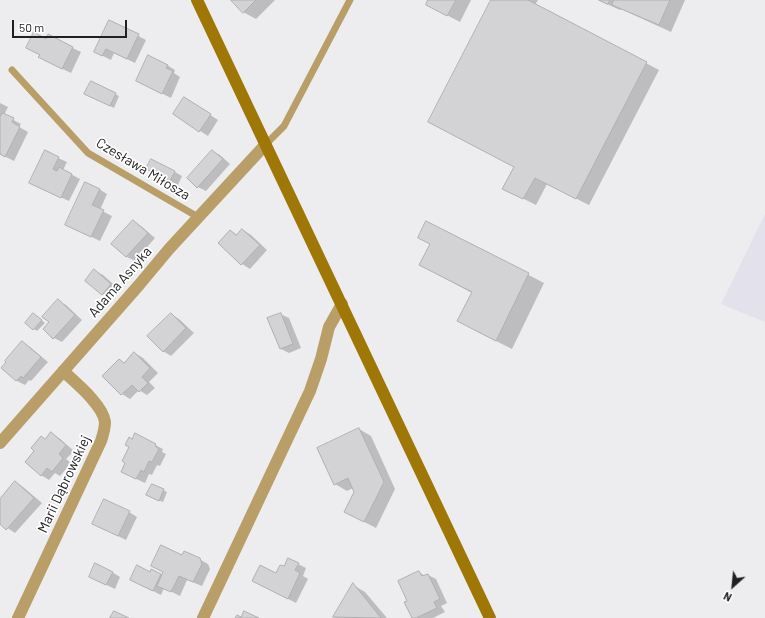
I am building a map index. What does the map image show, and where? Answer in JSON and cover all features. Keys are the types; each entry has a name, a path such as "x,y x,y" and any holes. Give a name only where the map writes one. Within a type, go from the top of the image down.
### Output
{"main road":[{"path":"197,0 490,618"}],"street":[{"name":"Adama Asnyka","path":"0,443 169,249 229,182 266,144"},
{"path":"203,618 310,391 321,359 329,327 342,304"},
{"name":"Marii Dąbrowskiej","path":"18,618 105,430 105,421 102,412 63,371"}],"lane":[{"path":"266,144 284,126 350,0"},
{"name":"Czesława Miłosza","path":"12,70 88,153 198,217"}],"shaded area":[{"path":"765,214 765,322 721,304"}],"building":[{"path":"231,0 256,0 243,13"},
{"path":"428,0 456,0 447,16 426,5"},
{"path":"491,0 528,0 647,62 576,199 535,178 523,199 502,189 514,167 428,122"},
{"path":"599,0 610,0 608,4"},
{"path":"614,0 670,0 659,25 612,5"},
{"path":"109,20 139,34 127,59 106,49 102,56 94,52"},
{"path":"34,32 46,39 48,34 73,47 62,69 38,57 40,55 26,48"},
{"path":"148,55 168,65 166,68 173,71 162,94 136,81"},
{"path":"91,81 116,93 110,106 84,94"},
{"path":"184,97 211,114 199,132 173,114"},
{"path":"3,113 14,118 12,122 20,127 5,157 0,154 0,117"},
{"path":"45,150 59,157 53,169 57,171 59,167 72,174 61,198 29,183"},
{"path":"212,150 223,159 197,188 187,178"},
{"path":"151,159 175,171 170,181 146,169"},
{"path":"85,182 100,189 92,205 104,210 91,237 65,225"},
{"path":"133,220 148,233 126,257 111,244"},
{"path":"426,221 529,273 496,341 457,321 472,292 419,265 430,244 418,238"},
{"path":"242,229 260,245 241,265 218,243 230,230 236,235"},
{"path":"94,269 111,284 102,295 85,281"},
{"path":"58,299 75,315 53,339 43,329 49,322 42,317"},
{"path":"33,313 42,320 33,330 25,323"},
{"path":"171,313 186,328 163,352 147,336"},
{"path":"281,313 293,344 280,349 267,318"},
{"path":"22,341 41,357 23,378 21,376 16,381 1,368"},
{"path":"134,352 150,368 142,377 148,383 139,392 132,385 121,395 102,376 119,359 124,363"},
{"path":"359,428 384,482 364,522 344,512 354,492 348,478 334,485 317,448"},
{"path":"51,432 66,445 59,454 63,458 52,472 47,468 41,476 25,462 34,451 31,448 41,436 45,439"},
{"path":"135,433 156,444 155,446 159,449 152,462 149,461 144,472 141,470 136,479 121,472 125,463 122,461 129,447 125,445 129,437 132,439"},
{"path":"15,481 34,498 6,530 0,524 0,499"},
{"path":"152,484 164,489 159,501 146,495"},
{"path":"104,499 130,511 118,536 92,524"},
{"path":"161,545 182,555 184,551 200,558 202,564 193,582 179,576 171,592 157,586 163,572 151,566"},
{"path":"288,558 299,563 295,570 300,573 288,599 252,581 260,565 276,573 280,565 284,566"},
{"path":"95,563 113,572 106,585 89,577"},
{"path":"137,565 150,572 151,569 161,574 153,591 130,580"},
{"path":"419,571 422,576 428,574 440,599 434,602 437,608 416,618 412,618 404,602 407,601 398,581"},
{"path":"353,583 381,618 333,617"},
{"path":"114,611 129,618 110,618"},
{"path":"244,611 259,618 235,618 237,615 241,617"}]}
